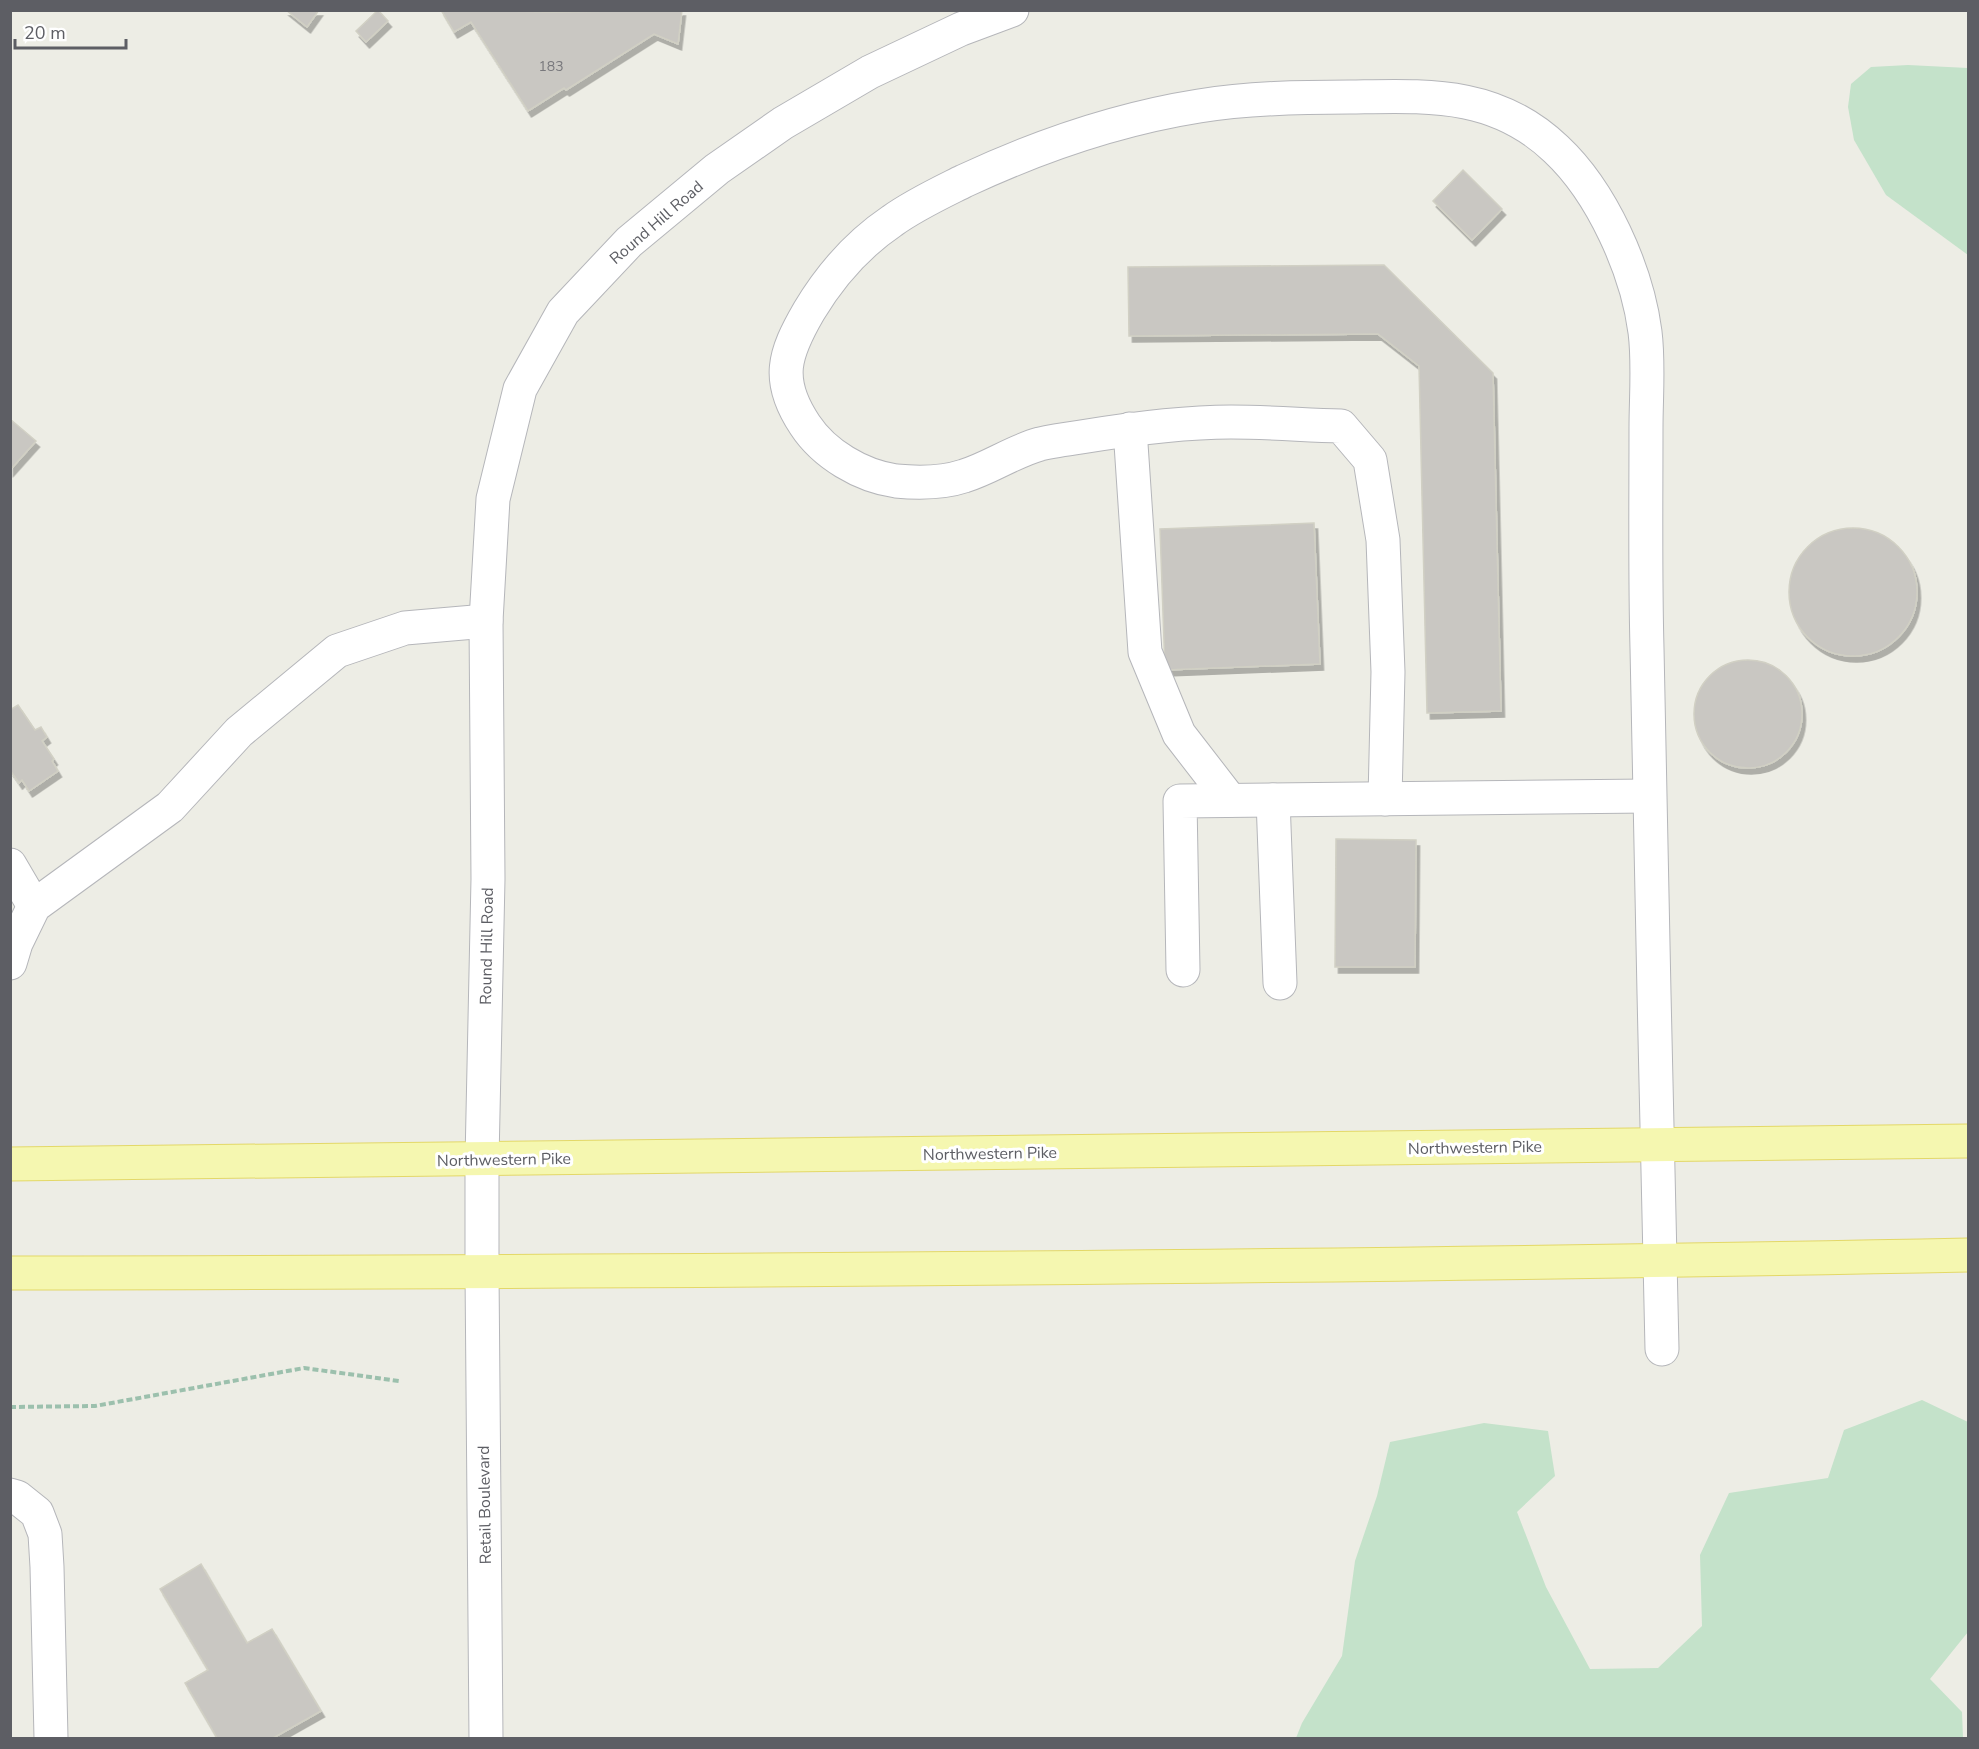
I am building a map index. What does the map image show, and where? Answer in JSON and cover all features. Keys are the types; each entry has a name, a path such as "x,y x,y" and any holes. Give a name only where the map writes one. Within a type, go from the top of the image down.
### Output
{"main road":[{"name":"Northwestern Pike","path":"10,1164 1968,1141"},
{"path":"10,1273 482,1272 1660,1262 1968,1256"}],"street":[{"name":"Round Hill Road","path":"482,1272 488,879 486,621 493,499 520,389 563,312 629,242 717,170 783,123 870,72 961,29 1011,10"},
{"path":"1385,799 1388,672 1383,540 1370,460 1341,426 1226,422 1130,429 1035,445 965,476 937,482 893,480 866,472 828,452 807,428 792,400 785,369 788,353 796,334 821,291 854,252 893,220 940,193 1018,156 1116,123 1200,106 1286,97 1439,96 1479,104 1510,117 1551,144 1580,174 1612,229 1633,281 1646,335 1646,636 1662,1349"},
{"path":"1130,429 1145,652 1179,734 1230,800"},
{"path":"10,963 16,943 34,906 170,807 239,732 337,651 405,628 486,621"},
{"path":"1183,970 1180,801 1649,796"},
{"path":"1273,800 1280,983"},
{"path":"10,865 34,906"},
{"name":"Retail Boulevard","path":"482,1272 486,1738"},
{"path":"10,1495 17,1497 37,1513 45,1534 51,1738"}],"path":[{"path":"10,1407 95,1406 304,1368 399,1381"}],"green space":[{"path":"1908,65 1968,68 1968,255 1886,195 1854,140 1848,107 1851,84 1871,67"},
{"path":"1922,1400 1968,1422 1968,1632 1930,1679 1962,1712 1963,1738 1296,1738 1302,1723 1342,1656 1355,1561 1377,1496 1390,1442 1484,1423 1548,1431 1555,1476 1517,1512 1546,1587 1590,1669 1658,1668 1702,1626 1700,1555 1729,1493 1828,1478 1844,1430"}],"building":[{"path":"286,10 319,10 307,27"},
{"path":"378,10 388,21 366,42 356,31"},
{"path":"441,10 554,12 682,10 678,44 654,34 566,90 564,88 528,111 471,22 454,32"},
{"path":"1463,170 1502,209 1472,240 1433,201"},
{"path":"1384,265 1493,373 1501,711 1427,713 1419,366 1378,334 1129,336 1128,267"},
{"path":"10,419 36,441 10,470"},
{"path":"1314,523 1320,664 1165,670 1160,529"},
{"path":"1853,528 1878,533 1898,547 1912,567 1917,592 1912,617 1898,637 1878,651 1853,656 1828,651 1808,637 1794,617 1789,592 1794,567 1808,547 1828,533"},
{"path":"1748,660 1769,664 1786,676 1798,693 1802,714 1798,735 1786,752 1769,764 1748,768 1727,764 1710,752 1698,735 1694,714 1698,693 1710,676 1727,664"},
{"path":"18,705 35,730 41,727 47,737 42,741 54,759 52,761 58,771 29,791 22,780 19,783 10,770 10,710"},
{"path":"1336,839 1416,840 1415,967 1335,967"},
{"path":"201,1564 247,1643 272,1629 321,1711 273,1738 217,1738 185,1683 208,1670 160,1589"}]}
